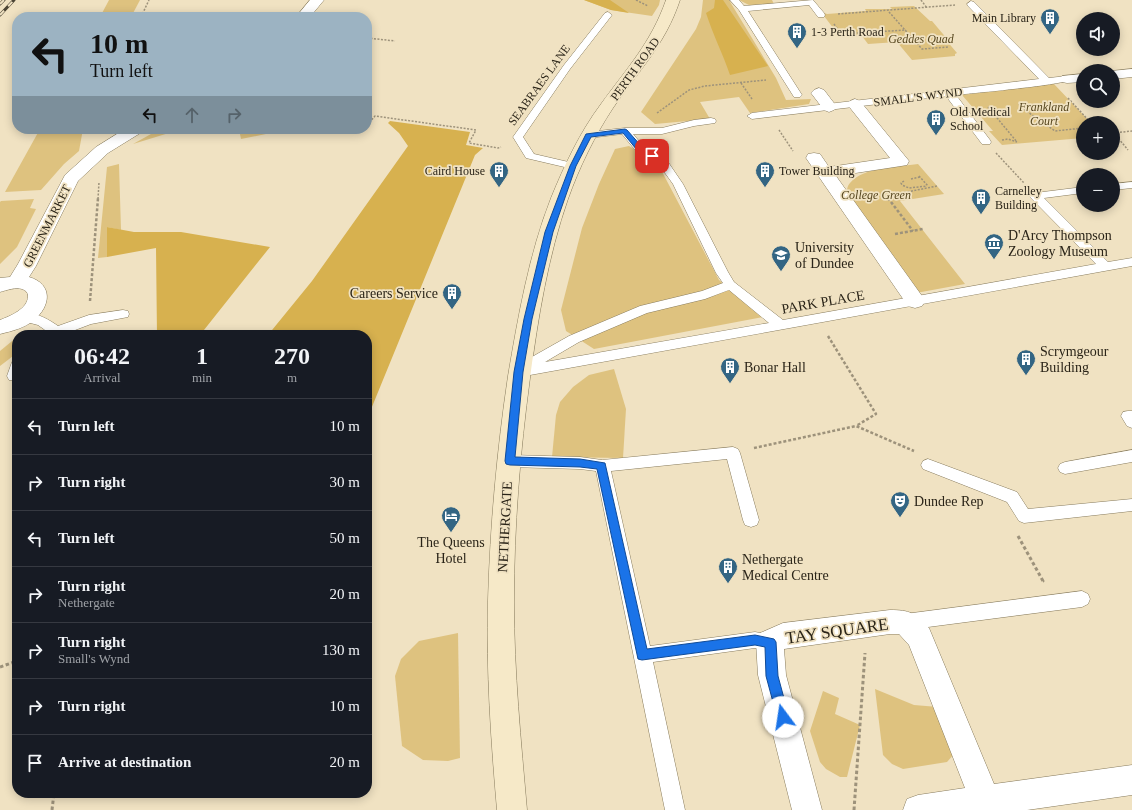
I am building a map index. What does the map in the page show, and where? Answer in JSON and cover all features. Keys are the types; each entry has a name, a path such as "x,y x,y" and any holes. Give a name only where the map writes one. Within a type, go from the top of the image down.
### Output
{"street":[{"path":"307,12 316,0"},
{"name":"PERTH ROAD","path":"589,135 606,108 649,52 661,33 668,18 673,0"},
{"path":"1120,74 1132,73"},
{"name":"SMALL'S WYND","path":"1056,80 1076,79"},
{"path":"819,94 829,107"},
{"path":"825,173 901,161 855,104"},
{"name":"GREENMARKET","path":"8,284 27,266 71,179 102,150 128,134"},
{"name":"NETHERGATE","path":"512,810 508,760 502,623 504,518 519,372 528,319 546,245 558,206 573,166 589,135"},
{"path":"814,158 915,301"},
{"name":"GREENMARKET","path":"0,327 24,317 36,305 39,293 32,285 8,284"},
{"name":"TAY SQUARE","path":"807,810 772,676 770,642 783,636 890,622 905,622 919,637 985,800"},
{"path":"918,810 1132,780"}],"lane":[{"path":"734,0 742,9 797,96"},
{"path":"742,9 811,2 821,15"},
{"path":"971,4 1056,80"},
{"name":"SEABRAES LANE","path":"573,166 530,156 518,137 567,67 608,15"},
{"name":"SMALL'S WYND","path":"752,116 1056,80"},
{"path":"949,93 986,142"},
{"path":"589,135 625,131 662,131 694,123 711,121"},
{"path":"625,131 640,149 664,164 678,184 722,273 730,285 780,325"},
{"path":"1120,186 1132,185"},
{"path":"1035,196 1076,191"},
{"path":"1035,196 1106,267"},
{"name":"PARK PLACE","path":"519,372 1132,262"},
{"path":"519,372 574,339 644,309 705,295 730,285"},
{"path":"65,330 89,320 123,314"},
{"path":"24,317 42,321 52,330"},
{"path":"1132,416 1128,416 1132,422"},
{"path":"510,461 580,463 602,466 733,453 751,520"},
{"path":"1065,468 1132,456"},
{"path":"928,464 1012,496 1024,516 1132,505"},
{"path":"602,466 675,810"},
{"path":"905,622 1082,599"},
{"path":"642,655 755,640 770,642"}],"path":[{"path":"143,12 149,0"},
{"path":"643,4 644,0"},
{"path":"921,0 928,8"},
{"path":"835,15 954,6"},
{"path":"889,12 922,49 949,47"},
{"path":"832,22 841,34 906,30"},
{"path":"372,39 395,41"},
{"path":"662,131 642,121 662,110 689,90 705,86 787,78"},
{"path":"1056,80 1085,116"},
{"path":"1003,87 1025,110 1055,130 1076,128"},
{"path":"988,107 1017,142 1008,139"},
{"path":"768,114 794,153 814,158"},
{"path":"372,119 375,116 476,130 469,143 498,148 510,143 521,141"},
{"path":"1120,132 1132,131"},
{"path":"1120,141 1128,150"},
{"path":"986,142 1035,196"},
{"path":"89,320 102,150"},
{"path":"905,187 927,186"},
{"path":"913,231 887,196 937,186"},
{"path":"733,453 856,426 876,414 817,319"},
{"path":"856,426 921,454 928,464"},
{"path":"1024,516 1016,532 1043,581 1035,582"},
{"path":"854,810 867,625"},
{"path":"0,667 12,663"},
{"path":"52,810 53,798"}],"green space":[{"path":"109,0 140,0 134,12 103,12"},
{"path":"584,0 660,0 659,5 652,16 611,10"},
{"path":"703,0 729,0 776,78 786,100 811,99 809,104 750,113 739,97 700,102 710,119 655,124 641,112 696,29 701,17"},
{"path":"739,0 772,0 774,4 749,5"},
{"name":"Geddes Quad","path":"914,6 930,21 932,21 948,40 946,40 957,53 955,56 912,60 897,42 868,44 862,36 840,37 824,16 817,10 827,14 866,11 865,9 892,9 890,7"},
{"name":"Frankland Court","path":"1054,84 1084,116 1076,116 1076,139 1002,145 989,131 993,131 962,95"},
{"path":"37,134 82,134 79,151 64,164 41,190 5,192"},
{"path":"151,134 166,134 133,144"},
{"path":"240,134 266,134 241,139"},
{"path":"629,146 659,166 719,280 763,317 594,349 566,331 561,310 582,228 599,184 615,149"},
{"path":"119,164 121,230 107,227 107,257 98,258 107,167"},
{"name":"College Green","path":"918,164 944,194 900,201 965,284 916,293 846,195 849,184 863,174 881,169"},
{"path":"34,199 30,208 36,209 17,247 0,264 0,202"},
{"path":"12,341 12,357 0,366 0,351"},
{"path":"614,369 626,409 623,458 552,457 556,415 560,402 573,387 589,375"},
{"path":"458,633 460,758 448,761 423,760 402,746 395,676 401,659 419,641"},
{"path":"875,689 914,705 938,707 954,754 947,762 903,769 892,764 883,755"},
{"path":"823,691 839,698 835,714 860,725 847,777 840,777 826,769 820,762 810,731"}],"shaded area":[{"path":"584,0 610,0 629,13 611,10"},
{"path":"715,0 723,0 768,66 730,75 706,13 714,8"},
{"path":"390,121 470,132 466,145 483,148 475,155 372,407 372,330 272,330 312,281 408,146 399,133 388,123"},
{"path":"107,227 134,232 181,232 270,247 204,330 157,330 156,248 107,257"}],"railway":[{"path":"0,4 4,0"},
{"path":"0,15 14,0"}],"place":[{"name":"Main Library","path":"1050,35"},
{"name":"1-3 Perth Road","path":"797,49"},
{"name":"Old Medical School","path":"936,136"},
{"name":"Caird House","path":"499,188"},
{"name":"Tower Building","path":"765,188"},
{"name":"Carnelley Building","path":"981,215"},
{"name":"D'Arcy Thompson Zoology Museum","path":"994,260"},
{"name":"University of Dundee","path":"781,272"},
{"name":"Careers Service","path":"452,310"},
{"name":"Scrymgeour Building","path":"1026,376"},
{"name":"Bonar Hall","path":"730,384"},
{"name":"Dundee Rep","path":"900,518"},
{"name":"The Queens Hotel","path":"451,533"},
{"name":"Nethergate Medical Centre","path":"728,584"}],"route":[{"path":"652,156 640,149 625,131 589,135 573,166 549,232 528,319 519,372 510,461 580,463 602,466 642,655 755,640 770,642 772,676 783,717"}]}
